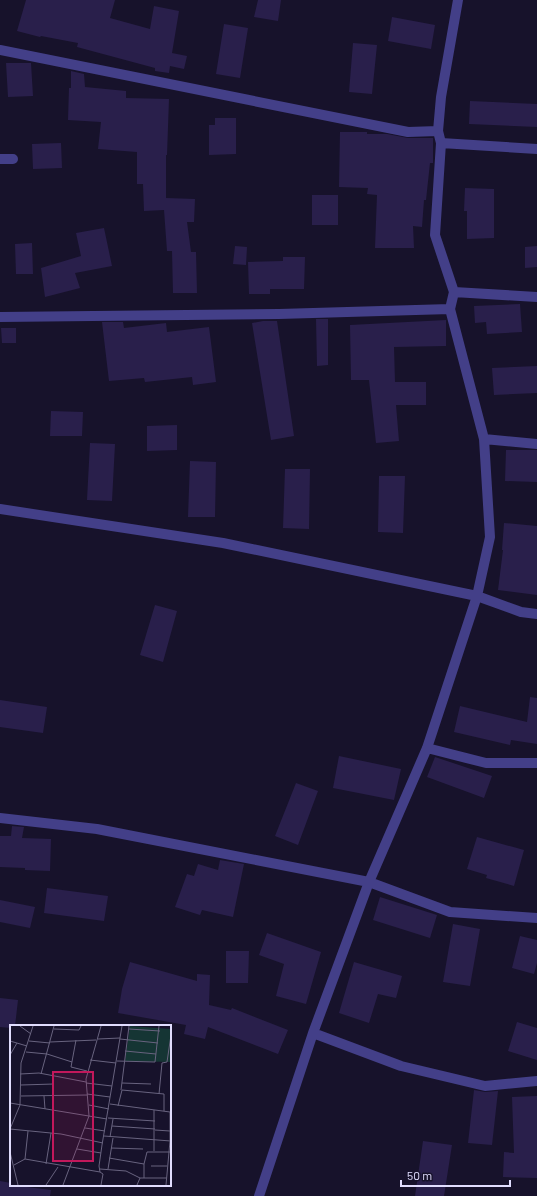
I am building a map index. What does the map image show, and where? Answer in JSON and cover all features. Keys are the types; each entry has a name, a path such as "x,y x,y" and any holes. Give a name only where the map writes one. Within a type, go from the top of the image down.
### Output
{"street":[{"path":"259,1196 313,1033 369,882 427,748 477,596 490,537 484,439 450,309 454,292 436,236 440,143 438,131 441,97 458,0"},
{"path":"0,50 408,132 438,131"},
{"path":"440,143 537,149"},
{"path":"0,159 13,159"},
{"path":"454,292 537,297"},
{"path":"0,317 279,314 450,309"},
{"path":"484,439 537,444"},
{"path":"0,509 223,543 477,596 521,612 537,614"},
{"path":"427,748 486,763 537,763"},
{"path":"0,818 97,829 369,882 450,912 537,918"},
{"path":"313,1033 401,1066 485,1086 537,1081"}],"building":[{"path":"26,0 115,0 110,18 150,29 154,6 179,11 172,53 187,56 184,69 170,66 169,73 155,71 155,68 77,47 78,43 40,37 17,31"},
{"path":"258,0 281,0 278,21 254,17"},
{"path":"392,17 435,25 431,49 388,41"},
{"path":"224,24 248,28 240,78 216,74"},
{"path":"353,43 377,45 372,94 349,92"},
{"path":"6,63 31,63 33,96 8,97"},
{"path":"71,71 84,74 85,87 126,91 126,98 169,99 166,155 166,198 195,199 194,222 187,222 191,252 196,252 197,293 173,293 172,251 167,251 164,210 144,211 143,184 137,184 137,152 98,149 101,122 68,120"},
{"path":"470,101 537,104 537,127 469,124"},
{"path":"215,118 236,118 236,154 209,155 209,125 215,125"},
{"path":"340,132 367,132 367,134 387,134 408,138 433,138 433,163 430,163 426,200 424,200 422,227 413,226 414,248 375,248 377,195 367,194 368,188 339,187"},
{"path":"61,143 62,168 33,169 32,144"},
{"path":"465,188 494,189 494,238 467,239 467,211 464,211"},
{"path":"312,195 338,195 338,225 312,225"},
{"path":"104,228 112,266 75,273 80,288 45,297 41,268 81,256 76,233"},
{"path":"32,243 33,274 16,274 15,244"},
{"path":"235,246 247,247 246,265 233,264"},
{"path":"537,246 537,267 525,268 525,247"},
{"path":"283,257 305,257 304,289 270,289 270,294 249,294 248,262 283,261"},
{"path":"520,304 522,332 487,334 486,322 475,323 474,306"},
{"path":"316,319 328,319 328,365 317,366"},
{"path":"446,320 446,346 394,347 395,382 426,382 426,405 396,405 399,441 376,443 369,380 351,380 350,325"},
{"path":"277,321 294,436 271,440 252,323"},
{"path":"102,322 123,322 124,328 166,323 167,332 209,327 216,382 193,385 192,377 145,382 144,378 109,381"},
{"path":"1,328 16,328 16,343 2,343"},
{"path":"537,366 537,393 494,395 492,368"},
{"path":"51,411 83,412 82,436 50,436"},
{"path":"177,425 177,450 147,451 147,426"},
{"path":"90,443 115,444 112,501 87,500"},
{"path":"506,450 537,450 537,482 505,481"},
{"path":"190,461 216,462 215,517 188,517"},
{"path":"285,469 310,469 309,529 283,528"},
{"path":"379,476 405,476 403,533 378,532"},
{"path":"504,523 537,526 537,595 498,590 503,550"},
{"path":"155,605 177,611 163,662 140,655"},
{"path":"530,697 537,698 537,744 511,740 510,745 454,732 460,706 527,722"},
{"path":"0,700 47,707 43,733 0,727"},
{"path":"339,756 401,769 394,800 333,788"},
{"path":"435,757 492,776 484,798 427,777"},
{"path":"296,783 318,791 298,845 275,836"},
{"path":"12,826 24,827 22,838 51,839 50,871 0,867 0,836 11,836"},
{"path":"477,837 524,850 514,886 486,878 487,875 467,869"},
{"path":"220,860 244,864 233,917 202,910 200,915 175,907 187,874 194,876 198,864 218,870"},
{"path":"47,888 108,896 104,921 44,913"},
{"path":"380,897 437,915 430,938 373,920"},
{"path":"0,900 35,907 30,928 0,922"},
{"path":"453,924 480,929 470,986 443,982"},
{"path":"267,933 321,952 306,1004 276,996 284,964 259,955"},
{"path":"520,936 537,940 537,963 534,974 512,968"},
{"path":"226,951 249,951 248,983 226,983"},
{"path":"130,962 197,981 197,974 210,975 209,1005 231,1010 232,1008 288,1030 278,1054 208,1027 205,1039 184,1034 186,1025 118,1013 122,989"},
{"path":"354,962 402,976 396,998 378,994 369,1023 339,1013"},
{"path":"0,998 18,1000 15,1025 10,1025 10,1028 0,1027"},
{"path":"517,1022 537,1028 537,1060 508,1051"},
{"path":"474,1090 485,1092 498,1091 492,1145 468,1143"},
{"path":"537,1096 537,1178 503,1177 504,1152 514,1153 512,1097"},
{"path":"423,1141 452,1145 444,1196 415,1196"},
{"path":"0,1181 10,1183 10,1186 51,1190 50,1196 0,1196"}]}
